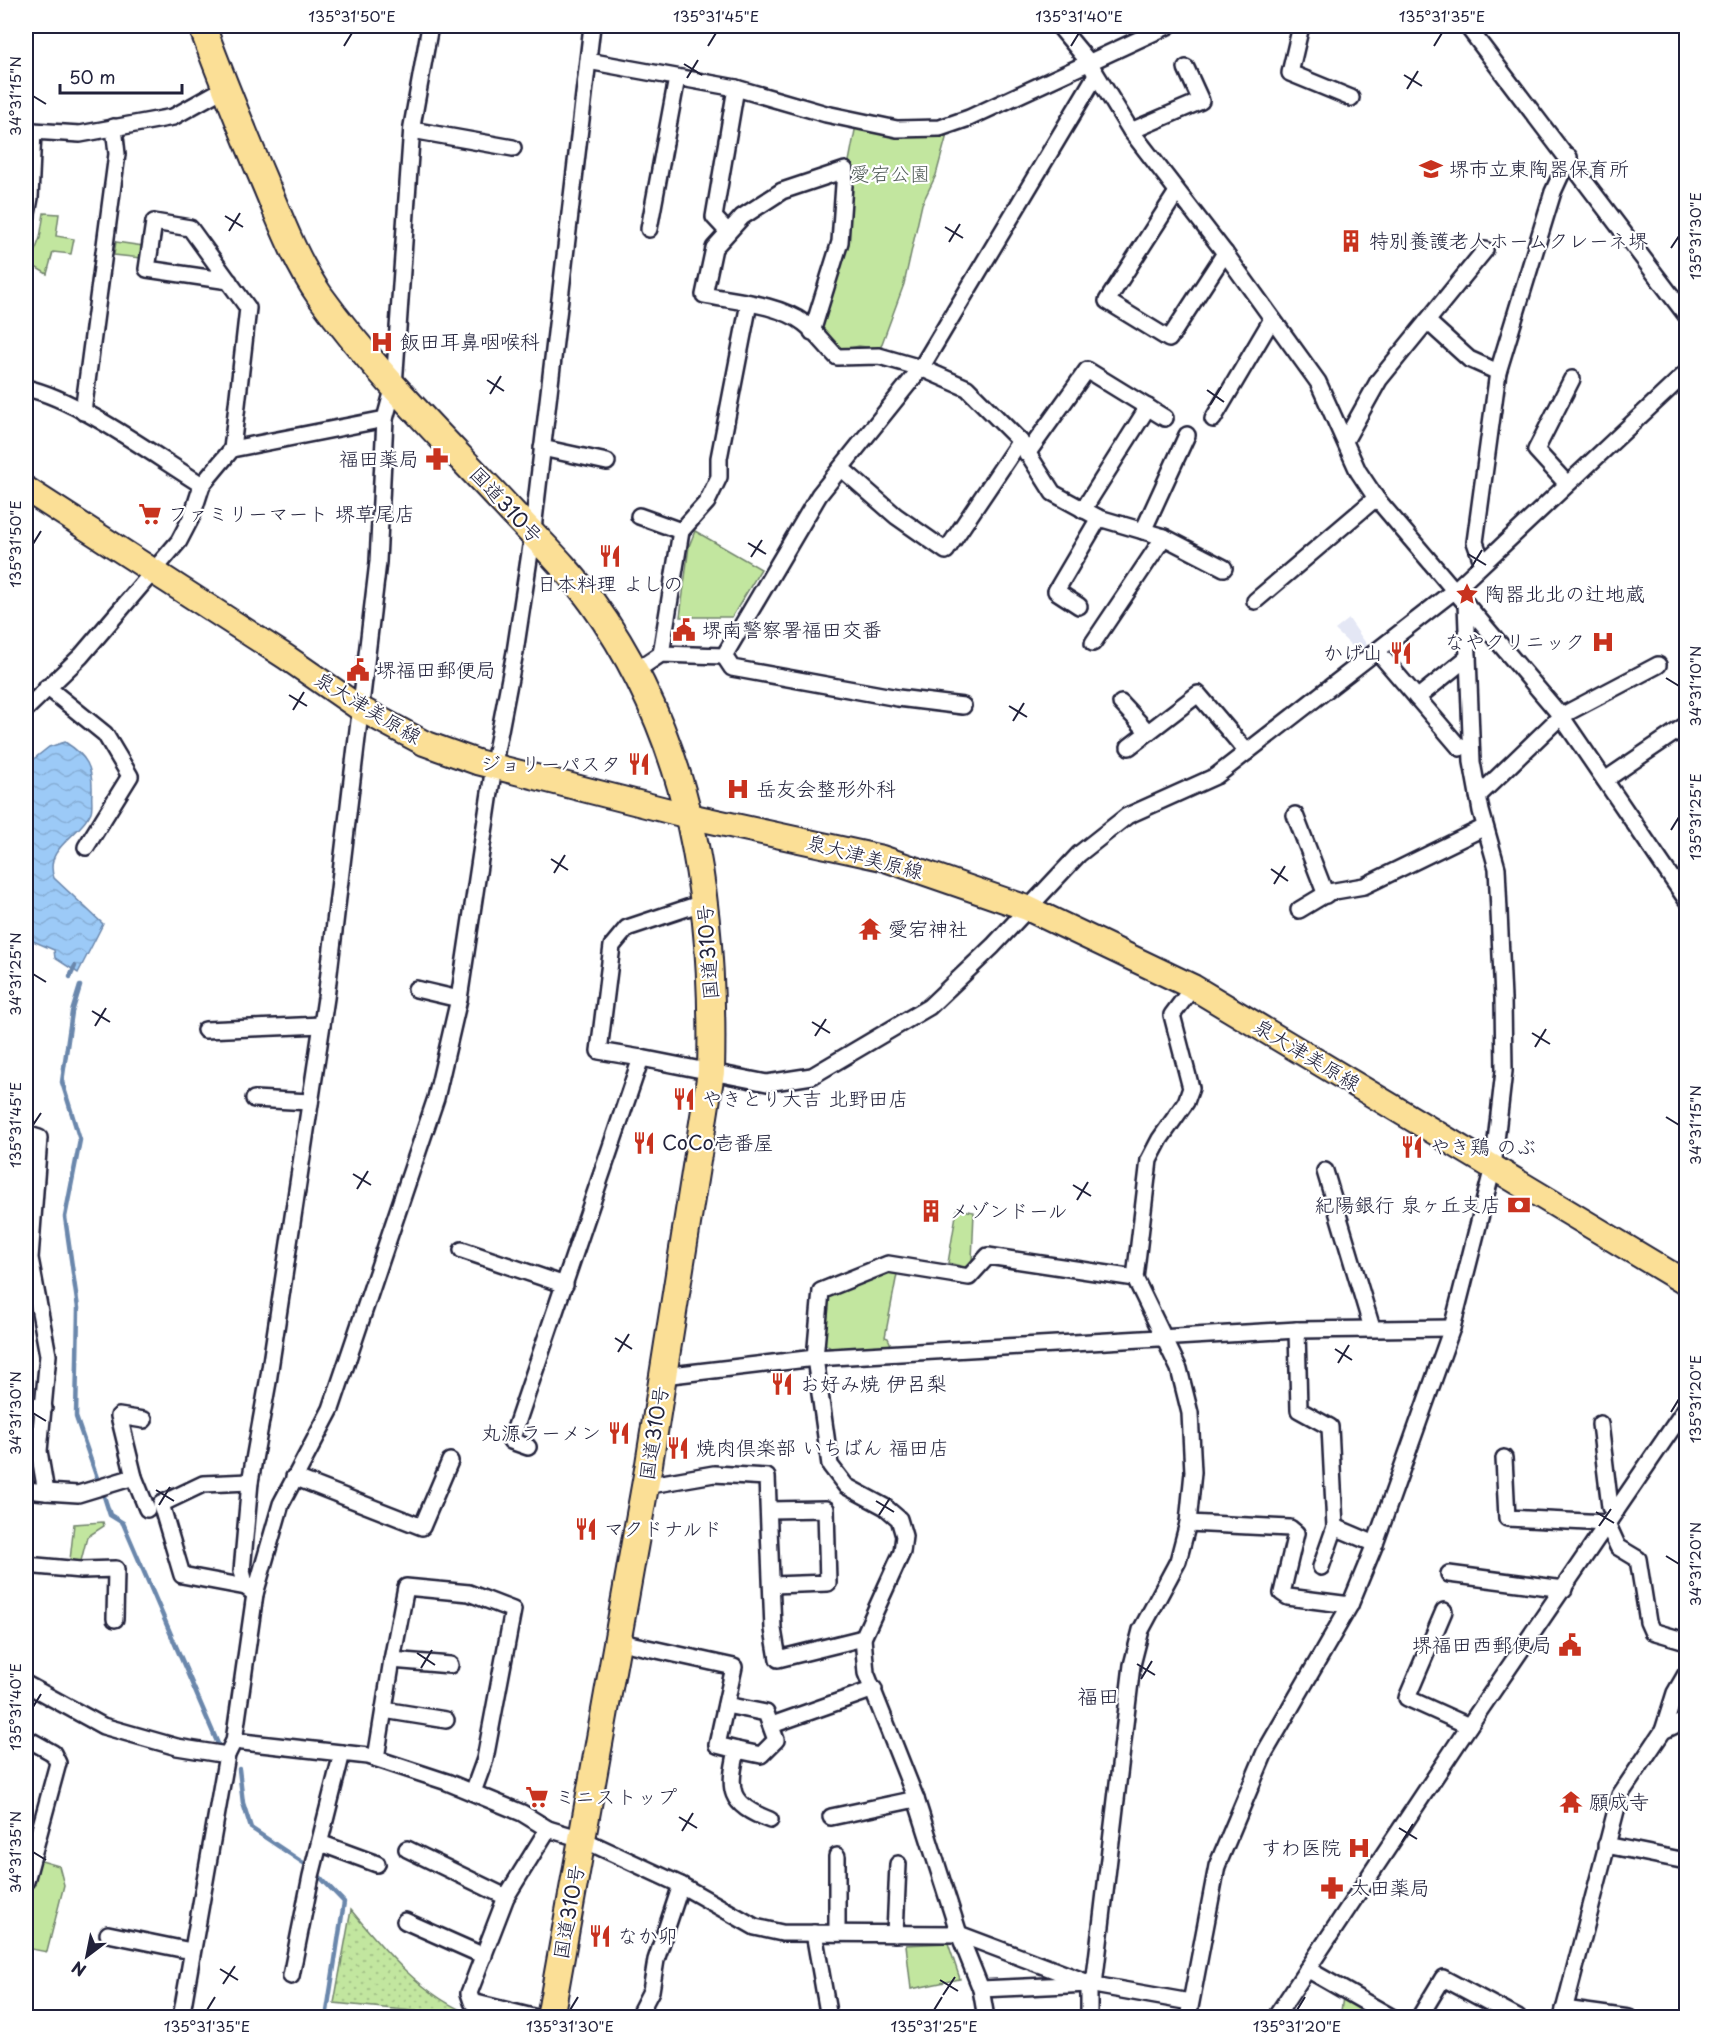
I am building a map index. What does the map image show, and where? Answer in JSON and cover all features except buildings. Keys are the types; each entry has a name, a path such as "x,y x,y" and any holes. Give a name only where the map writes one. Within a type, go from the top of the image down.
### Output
{"highway":[{"name":"国道310号","path":"202,26 225,88 290,243 320,295 394,386 532,540 591,600 637,670 665,736 689,816 705,902 712,1011 711,1072 645,1486 550,2018"}],"main road":[{"name":"泉大津美原線","path":"26,489 155,571 362,709 424,743 495,766 689,816 882,858 1027,908 1193,987 1686,1283"}],"street":[{"path":"250,1591 242,1571 250,1482 268,1382 310,1102 362,709 378,562 385,419 394,386 412,130 430,26"},
{"path":"181,2018 191,1951 230,1748 250,1591 294,1477 331,1409 436,1098 459,999 532,540 592,26"},
{"path":"1059,26 1088,61 1131,130 1225,253 1318,382 1346,439 1358,471 1376,498 1561,716 1686,899"},
{"path":"588,61 736,88 826,114 897,129 940,128 969,118 1088,61 1168,26"},
{"path":"1301,26 1290,74 1351,98"},
{"path":"1467,26 1569,157 1686,315"},
{"path":"1131,130 1202,101 1186,68"},
{"path":"724,656 819,495 921,368 1096,75"},
{"path":"648,229 677,78"},
{"path":"26,219 33,131 80,134 173,117 225,88"},
{"path":"728,232 714,217 736,88"},
{"path":"83,412 117,154 114,127"},
{"path":"412,130 513,148"},
{"path":"1482,562 1475,542 1498,372 1553,192 1569,157"},
{"path":"812,332 840,242 845,170 782,191 742,217 714,248 704,295 765,306 803,322 812,332 837,357 879,356 921,368 968,387 1023,448 1053,493 1099,518 1164,537 1224,568"},
{"path":"1177,192 1107,301 1169,339 1225,253"},
{"path":"26,710 81,656 155,571 179,540 192,516 202,485 232,449 248,308 229,281 190,228 154,222 147,269 229,281"},
{"path":"1346,439 1379,380 1485,250"},
{"path":"661,654 681,531 707,502 719,477 718,458 749,303"},
{"path":"1213,418 1272,319"},
{"path":"1427,321 1469,359 1498,372"},
{"path":"841,468 896,516 946,551 1023,448 1087,370 1165,418"},
{"path":"705,902 627,928 612,946 599,1051 767,1083 812,1076 929,1007 993,946 1079,854 1127,816 1216,776 1455,590 1482,562 1686,374"},
{"path":"1567,484 1536,450 1572,379"},
{"path":"26,388 83,412 202,485"},
{"path":"1083,510 1148,407"},
{"path":"232,449 385,419"},
{"path":"1143,531 1187,435"},
{"path":"542,448 608,462"},
{"path":"1255,601 1376,498"},
{"path":"639,516 681,531"},
{"path":"1079,606 1056,591 1099,518"},
{"path":"1093,644 1164,537"},
{"path":"26,1684 103,1726 177,1747 342,1753 376,1758 473,1792 522,1813 548,1829 582,1839 681,1885 755,1927 782,1933 959,1934 1092,1984 1189,2010 1217,1866 1265,1752 1350,1605 1375,1544 1452,1328 1493,1167 1504,1071 1497,868 1485,826 1472,762 1466,603"},
{"path":"1377,651 1460,748"},
{"path":"637,670 661,654 724,656"},
{"path":"724,656 732,668 898,698 963,706"},
{"path":"1417,698 1468,657"},
{"path":"1478,796 1561,716 1658,665"},
{"path":"47,687 105,734 130,776 86,847"},
{"path":"1129,747 1198,694 1246,752"},
{"path":"1121,703 1148,732"},
{"path":"1605,780 1686,725"},
{"path":"1295,815 1326,895"},
{"path":"1299,910 1326,895 1364,886 1485,826"},
{"path":"1089,2018 1132,1665 1141,1630 1178,1561 1188,1523 1193,1473 1190,1413 1179,1369 1136,1278 1149,1160 1160,1139 1186,1102 1191,1088 1172,1015 1193,987"},
{"path":"416,989 459,999"},
{"path":"205,1030 321,1025"},
{"path":"528,1447 511,1442 641,1058"},
{"path":"254,1099 310,1102"},
{"path":"26,1134 39,1138 30,1258 48,1355 39,1451 46,1492"},
{"path":"1325,1171 1372,1328"},
{"path":"462,1250 565,1285"},
{"path":"986,2018 981,1989 959,1934 916,1800 866,1673 863,1638 902,1552 904,1536 898,1519 885,1507 846,1485 830,1465 815,1358 822,1291 888,1264 969,1277 988,1256 1136,1278"},
{"path":"663,1376 815,1358 1297,1330 1452,1328"},
{"path":"1297,1330 1299,1410 1330,1427 1335,1527 1321,1567"},
{"path":"26,1405 44,1408"},
{"path":"1275,2018 1469,1726 1686,1408"},
{"path":"144,1420 119,1416 134,1476 147,1509"},
{"path":"1600,1424 1611,1517 1618,1547 1638,1559 1648,1622 1652,1631 1686,1641"},
{"path":"1504,1458 1507,1518 1611,1517"},
{"path":"294,1477 422,1527 450,1461"},
{"path":"645,1486 714,1474 767,1477 778,1659 863,1638"},
{"path":"26,1490 78,1494 134,1476"},
{"path":"250,1482 203,1484 160,1504 182,1575 250,1591"},
{"path":"769,1510 826,1509 828,1583 772,1585"},
{"path":"1188,1523 1290,1528 1296,1533 1282,1593 1288,1597 1350,1605"},
{"path":"1335,1527 1375,1544"},
{"path":"26,1565 81,1570 116,1569 116,1619"},
{"path":"1449,1574 1564,1589"},
{"path":"376,1758 406,1587 469,1593 513,1610 485,1759 473,1792"},
{"path":"1444,1611 1407,1698 1469,1726"},
{"path":"616,1641 734,1667 717,1745 761,1755 776,1740 766,1713 726,1705"},
{"path":"392,1660 450,1665"},
{"path":"1629,2018 1563,2013 1620,1795 1663,1731 1675,1694 1686,1674"},
{"path":"772,1725 873,1689"},
{"path":"384,1710 446,1720"},
{"path":"1663,1731 1686,1720"},
{"path":"26,1738 53,1752 58,1764 26,1881"},
{"path":"737,1750 730,1782 739,1803 750,1812 770,1820"},
{"path":"291,1976 342,1753"},
{"path":"831,1817 916,1800"},
{"path":"537,2018 472,2002 469,1993 506,1897 548,1829"},
{"path":"320,1843 377,1864"},
{"path":"1606,1845 1686,1862"},
{"path":"406,1849 506,1897"},
{"path":"837,1856 837,1933"},
{"path":"895,1934 898,1864"},
{"path":"637,2018 651,1991 656,1960 681,1885"},
{"path":"405,1921 484,1956"},
{"path":"814,1933 829,2018"},
{"path":"108,1934 191,1951"},
{"path":"1306,1969 1393,2018"},
{"path":"1419,2018 1443,1978 1518,2018"},
{"path":"981,1989 1092,1984"}],"shaded area":[{"path":"1349,619 1367,645 1358,652 1335,630"}],"green space":[{"name":"愛宕公園","path":"856,125 948,131 936,175 922,204 904,284 880,349 859,346 841,350 817,328"},
{"path":"44,213 59,214 56,236 74,239 71,254 53,252 47,274 30,264 40,238"},
{"path":"116,242 143,246 141,258 114,255"},
{"path":"695,531 761,569 732,617 680,617 689,546"},
{"path":"957,1209 974,1212 972,1261 965,1267 948,1263"},
{"path":"885,1272 897,1274 885,1337 888,1338 892,1347 834,1350 822,1342 827,1299 834,1291"},
{"path":"103,1522 104,1526 87,1537 81,1561 70,1560 74,1524"},
{"path":"38,1860 59,1866 64,1885 47,1952 26,1948 26,1909"},
{"path":"351,1910 391,1956 421,1985 473,2017 334,2003"},
{"path":"948,1943 960,1979 911,1989 906,1945"},
{"path":"1343,1997 1363,2008 1357,2017 1340,2018"}],"water":[{"path":"65,742 79,752 90,769 92,808 86,820 58,850 52,867 54,878 103,924 78,973 55,958 54,950 26,938 26,765 49,747"}],"waterway":[{"path":"26,720 34,711"},
{"path":"70,977 75,966"},
{"path":"80,986 72,1012 62,1082 80,1140 65,1217 78,1308 76,1417 97,1478"},
{"path":"103,1493 110,1515 123,1523 218,1744"},
{"path":"239,1769 243,1803 251,1828 308,1866"},
{"path":"319,1876 344,1902 326,2018"}],"place":[{"name":"堺市立東陶器保育所","path":"1431,169"},
{"name":"特別養護老人ホームクレーネ堺","path":"1351,241"},
{"name":"飯田耳鼻咽喉科","path":"382,342"},
{"name":"福田薬局","path":"437,459"},
{"name":"ファミリーマート 堺草尾店","path":"150,514"},
{"name":"日本料理 よしの","path":"610,556"},
{"name":"陶器北北の辻地蔵","path":"1467,594"},
{"name":"堺南警察署福田交番","path":"684,630"},
{"name":"なやクリニック","path":"1603,642"},
{"name":"かげ山","path":"1401,653"},
{"name":"堺福田郵便局","path":"358,670"},
{"name":"ジョリーパスタ","path":"639,764"},
{"name":"岳友会整形外科","path":"738,789"},
{"name":"愛宕神社","path":"870,929"},
{"name":"やきとり大吉 北野田店","path":"684,1099"},
{"name":"CoCo壱番屋","path":"644,1143"},
{"name":"やき鶏 のぶ","path":"1412,1147"},
{"name":"紀陽銀行 泉ヶ丘支店","path":"1519,1205"},
{"name":"メゾンドール","path":"931,1211"},
{"name":"お好み焼 伊呂梨","path":"782,1384"},
{"name":"丸源ラーメン","path":"619,1433"},
{"name":"焼肉倶楽部 いちばん 福田店","path":"678,1448"},
{"name":"マクドナルド","path":"586,1529"},
{"name":"堺福田西郵便局","path":"1570,1645"},
{"name":"ミニストップ","path":"537,1797"},
{"name":"願成寺","path":"1571,1802"},
{"name":"すわ医院","path":"1359,1848"},
{"name":"太田薬局","path":"1332,1888"},
{"name":"なか卯","path":"600,1936"}],"district":[{"name":"福田","path":"1098,1697"}]}
